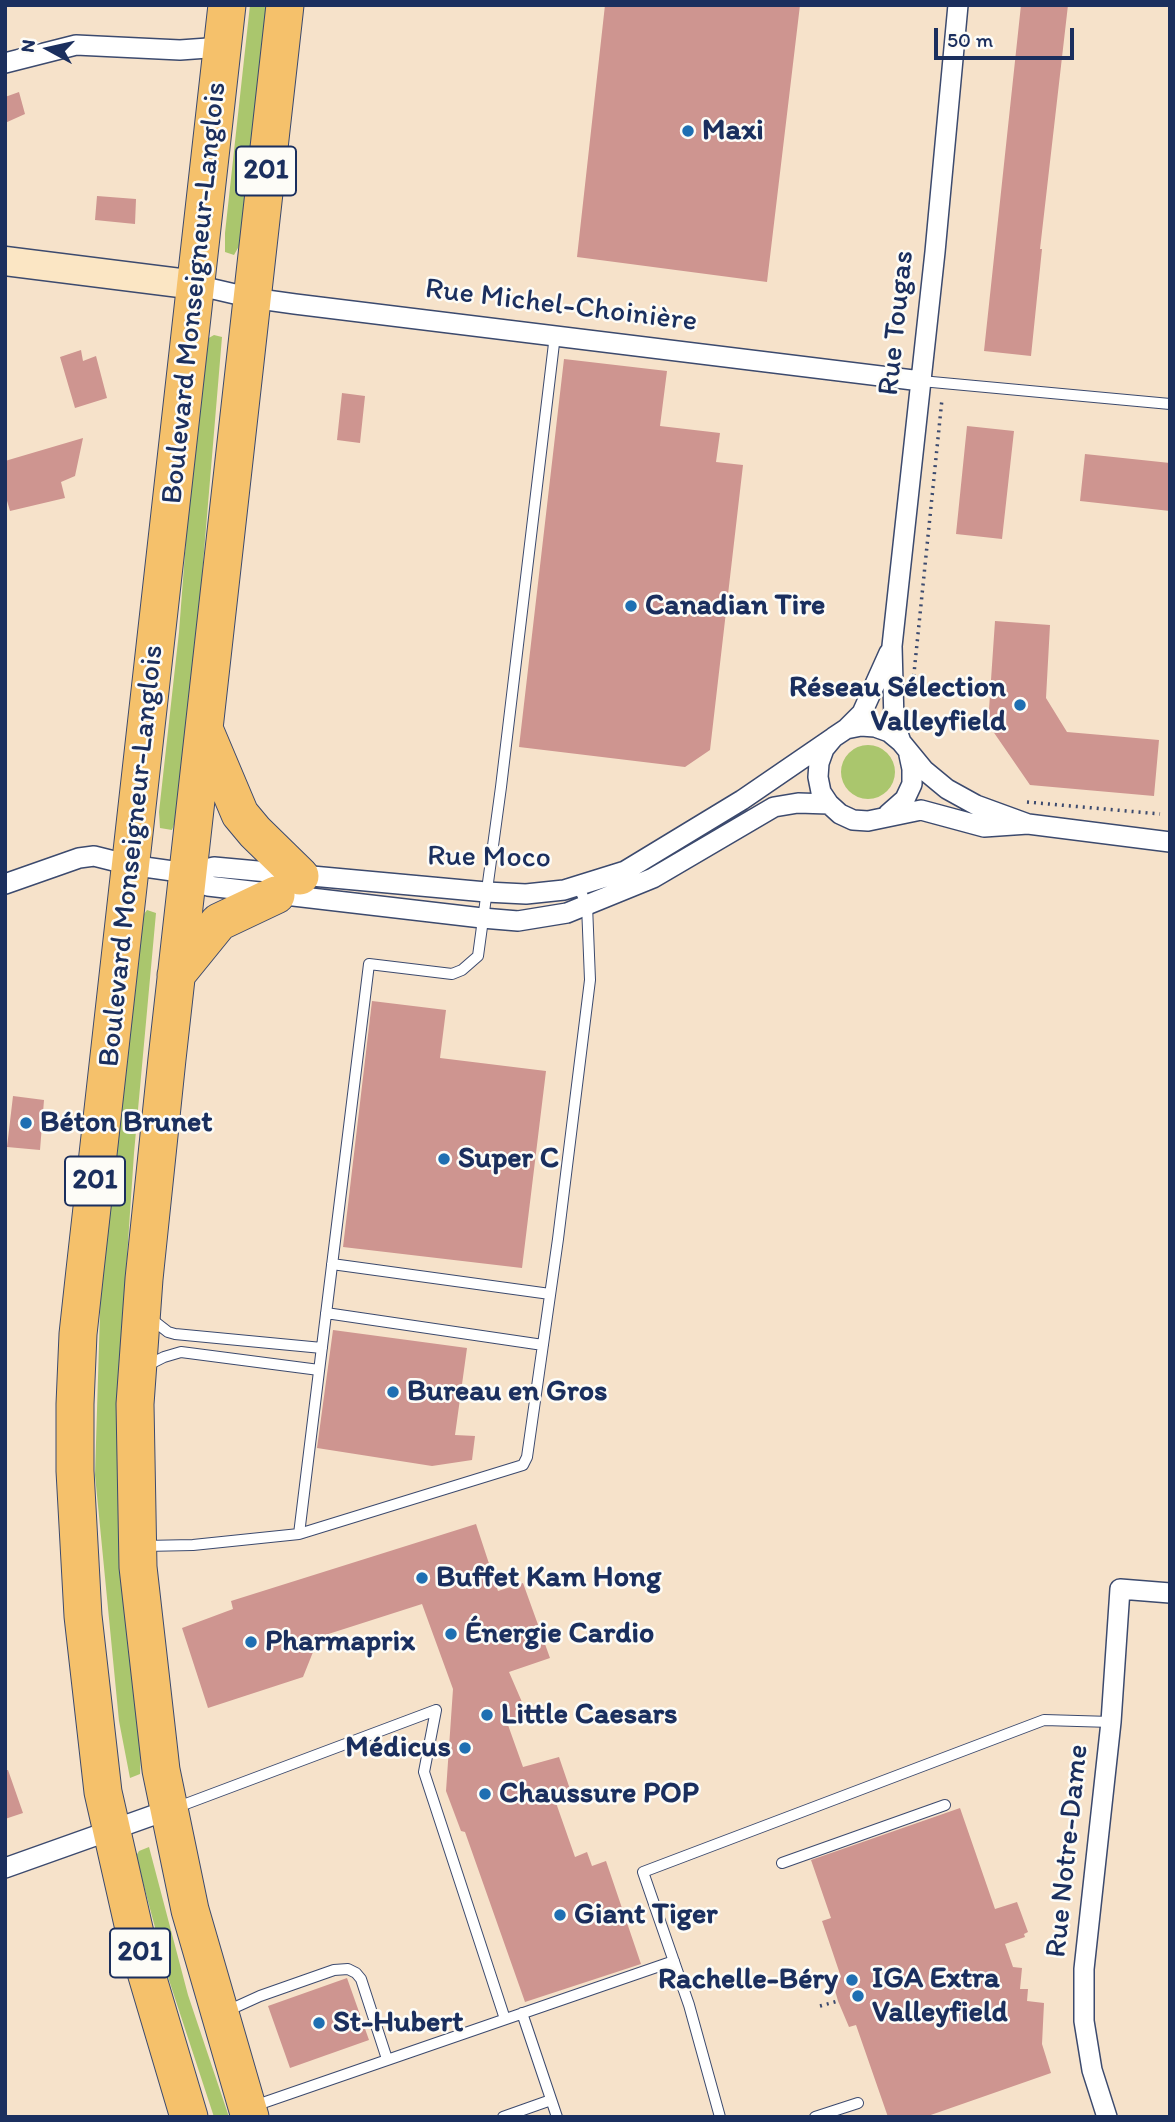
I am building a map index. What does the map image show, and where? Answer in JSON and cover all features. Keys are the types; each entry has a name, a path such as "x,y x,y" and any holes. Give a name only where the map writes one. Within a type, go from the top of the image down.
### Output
{"highway":[{"name":"Boulevard Monseigneur-Langlois","path":"189,2117 143,1966 111,1831 95,1737 84,1629 75,1471 75,1404 80,1315 227,5"},
{"name":"Boulevard Monseigneur-Langlois","path":"249,2112 218,2014 190,1910 168,1810 150,1685 137,1547 135,1472 141,1311 187,873 285,5"},
{"path":"176,976 219,922 288,886 234,802 204,728"}],"street":[{"name":"Rue Tougas","path":"905,748 894,722 891,646 921,381 958,5"},
{"path":"5,63 76,45 180,50 222,47"},
{"path":"5,261 196,285"},
{"name":"Rue Michel-Choinière","path":"196,285 253,298 921,381"},
{"name":"Rue Tougas","path":"840,733 862,713 891,646"},
{"name":"Rue Moco","path":"187,873 208,886 526,894 564,890 625,871 742,800 840,733 860,726 876,727 889,732 947,789 976,805 1028,824"},
{"path":"829,804 819,785 819,763 824,749 840,733"},
{"path":"882,818 895,810 912,785 912,769 905,748"},
{"name":"Rue Moco","path":"5,884 87,857 102,857 187,873 214,867 288,886 482,918 531,919 567,913 653,878 774,807 798,803 829,804 840,814 853,820 867,821 921,810 985,827 1028,824 1170,842"},
{"name":"Rue Notre-Dame","path":"1107,2117 1093,2070 1084,2021 1084,1969 1111,1722 1120,1589 1170,1593"},
{"path":"5,1868 168,1810"}],"lane":[{"path":"299,1534 369,964 452,974 462,970 478,956 555,335"},
{"path":"921,381 1170,404"},
{"path":"137,1547 193,1545 299,1534 523,1465 527,1457 543,1345 590,979 587,905 578,886"},
{"path":"332,1264 550,1294"},
{"path":"141,1311 168,1332 175,1334 322,1348"},
{"path":"326,1313 543,1345"},
{"path":"137,1371 164,1357 181,1352 319,1370"},
{"path":"168,1810 436,1710 424,1772 505,2019"},
{"path":"720,2117 692,2016 643,1872 1045,1720 1111,1722"},
{"path":"782,1863 945,1805"},
{"path":"249,2112 387,2059 674,1961"},
{"path":"218,2014 334,1970 348,1969 361,1979 387,2059"},
{"path":"522,2013 557,2117"},
{"path":"503,2117 551,2100"},
{"path":"814,2117 832,2114 858,2102"}],"path":[{"path":"913,688 942,400"},
{"path":"1016,801 1160,814"},
{"path":"820,2006 838,2001"}],"green space":[{"path":"250,5 269,5 243,239 234,255 225,252 225,233"},
{"path":"214,335 222,337 196,647 176,819 172,830 160,828 159,812 179,632 193,448 207,339"},
{"path":"868,745 887,753 895,772 887,791 868,799 849,791 841,772 849,753"},
{"path":"147,910 156,913 134,1153 119,1418 141,1754 140,1774 130,1778 119,1721 95,1475 101,1280 138,922"},
{"path":"149,1847 188,1995 229,2117 214,2117 169,1980 136,1856 139,1851"}],"building":[{"name":"Maxi","path":"605,5 800,5 767,282 577,257"},
{"path":"1021,5 1068,5 1040,249 1031,356 984,351"},
{"path":"19,92 25,114 5,123 5,97"},
{"path":"97,196 136,199 135,224 95,220"},
{"path":"81,350 83,361 96,356 107,398 75,408 60,357"},
{"name":"Canadian Tire","path":"564,359 667,371 660,426 720,433 716,462 743,465 710,750 685,767 519,747"},
{"path":"342,393 365,396 360,443 337,440"},
{"path":"967,426 1014,431 1002,539 956,534"},
{"path":"83,438 75,476 61,482 65,498 10,511 5,494 5,461"},
{"path":"1085,454 1170,463 1170,511 1080,501"},
{"name":"Réseau Sélection Valleyfield","path":"995,621 1050,625 1046,698 1067,732 1159,740 1154,796 1030,785 988,724"},
{"name":"Super C","path":"372,1001 446,1010 440,1058 546,1071 522,1268 343,1247"},
{"name":"Béton Brunet","path":"13,1096 44,1100 40,1150 7,1147"},
{"name":"Bureau en Gros","path":"333,1330 467,1348 455,1435 475,1436 472,1460 432,1466 317,1448"},
{"path":"476,1524 498,1591 523,1583 550,1658 509,1672 528,1716 508,1725 523,1767 559,1757 572,1795 555,1800 575,1857 587,1852 592,1866 606,1861 641,1964 525,2002 465,1832 461,1831 446,1791 453,1689 422,1604 319,1637 303,1677 208,1708 182,1628 233,1609 231,1601"},
{"path":"5,1770 8,1770 23,1813 5,1819"},
{"path":"960,1808 995,1909 1017,1902 1028,1932 1024,1934 1025,1937 1005,1944 1013,1967 1022,1968 1020,1989 1028,1989 1027,2001 1044,2003 1042,2044 1051,2073 925,2117 888,2117 856,2025 849,2027 838,2001 832,1980 841,1977 822,1921 831,1918 811,1860"},
{"name":"St-Hubert","path":"347,1978 369,2040 290,2068 268,2006"}],"place":[{"name":"Maxi","path":"688,131"},
{"name":"Canadian Tire","path":"631,606"},
{"name":"Réseau Sélection Valleyfield","path":"1020,705"},
{"name":"Béton Brunet","path":"26,1123"},
{"name":"Super C","path":"444,1159"},
{"name":"Bureau en Gros","path":"393,1392"},
{"name":"Buffet Kam Hong","path":"422,1578"},
{"name":"Énergie Cardio","path":"451,1634"},
{"name":"Pharmaprix","path":"251,1642"},
{"name":"Little Caesars","path":"487,1715"},
{"name":"Médicus","path":"465,1748"},
{"name":"Chaussure POP","path":"485,1794"},
{"name":"Giant Tiger","path":"560,1915"},
{"name":"Rachelle-Béry","path":"852,1980"},
{"name":"IGA Extra Valleyfield","path":"858,1996"},
{"name":"St-Hubert","path":"319,2023"}]}
